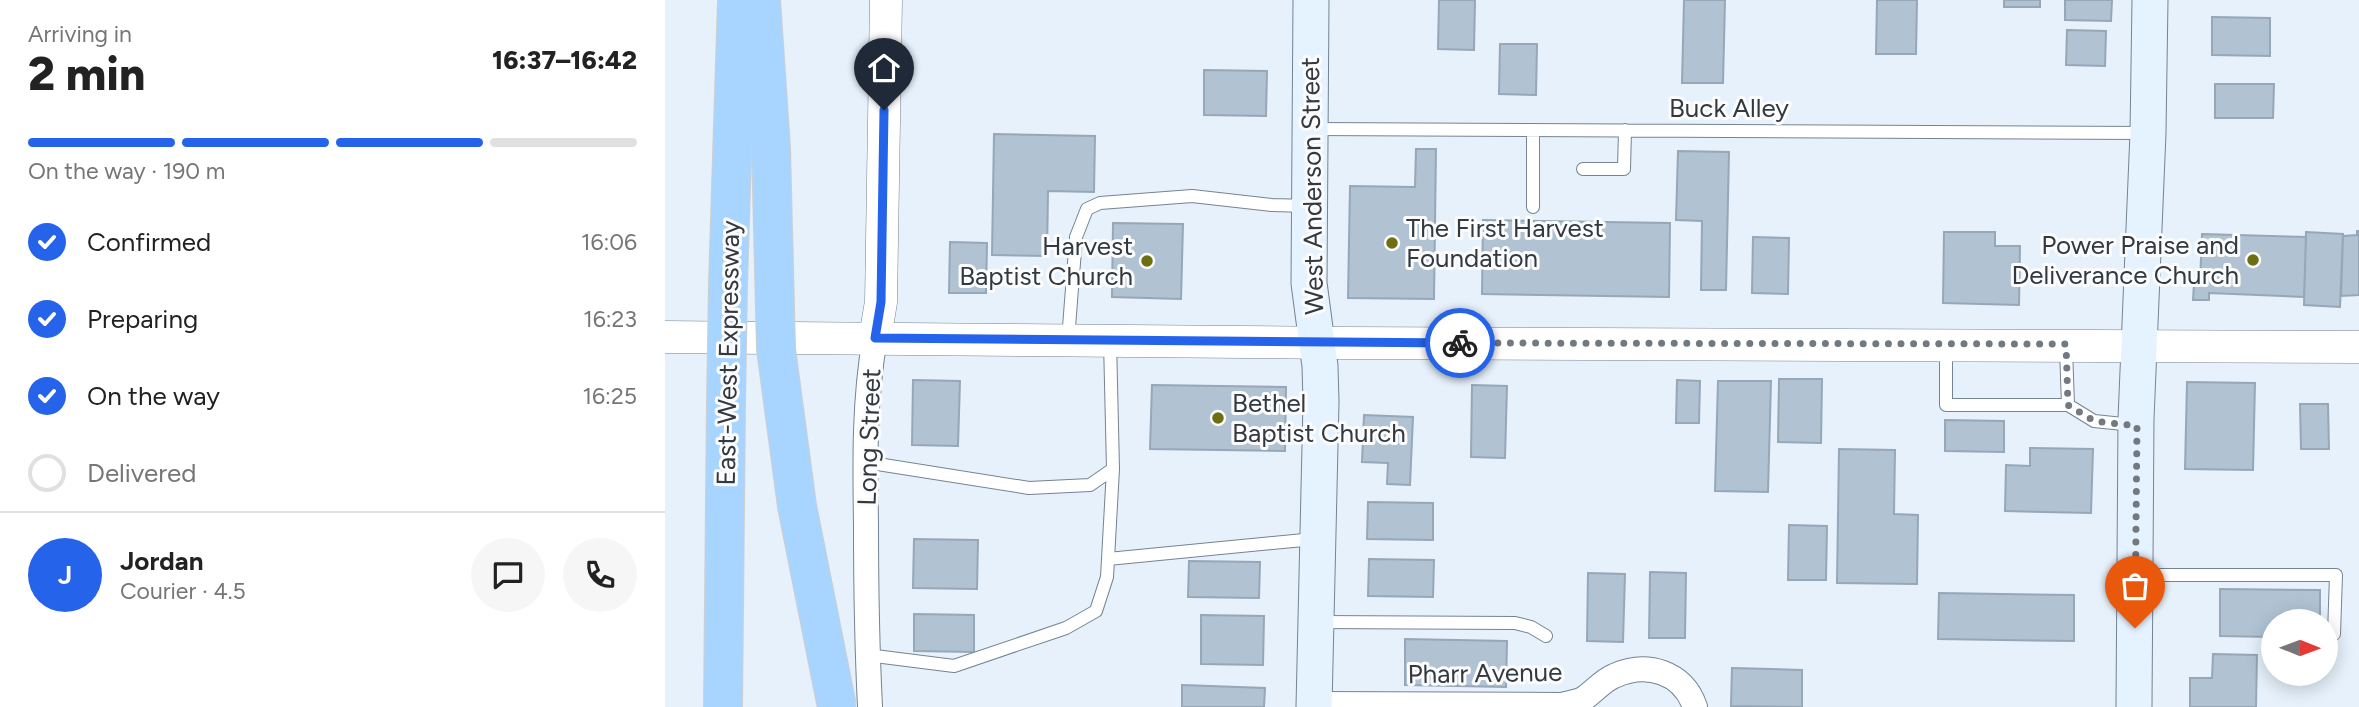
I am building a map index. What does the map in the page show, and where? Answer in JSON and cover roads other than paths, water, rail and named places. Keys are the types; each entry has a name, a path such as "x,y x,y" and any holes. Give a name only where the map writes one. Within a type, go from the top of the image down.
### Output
{"highway":[{"name":"East-West Expressway","path":"723,693 728,284 737,0"},
{"path":"761,0 771,148 774,300 779,374 797,506 837,707"}],"main road":[{"name":"West Anderson Street","path":"1311,0 1309,283 1320,366 1321,401 1314,706"},
{"path":"2134,707 2137,426 2150,0"}],"street":[{"name":"Long Street","path":"870,707 865,461 867,382 881,302 886,0"},
{"path":"665,337 2359,347"},
{"name":"Pharr Avenue","path":"1314,706 1562,705 1582,700 1611,677 1629,670 1650,669 1669,674 1690,696"}],"lane":[{"name":"Buck Alley","path":"1310,129 2148,133"},
{"path":"1533,130 1533,207"},
{"path":"1583,169 1624,169 1625,131"},
{"path":"1068,340 1076,237 1087,209 1100,203 1192,196 1272,205 1309,206"},
{"path":"867,655 954,666 1066,628 1096,611 1107,577 1113,469 1110,340"},
{"path":"1946,344 1946,405 2068,405 2094,421 2137,426"},
{"path":"2066,344 2068,405"},
{"path":"865,461 1029,488 1090,485 1113,469"},
{"path":"1108,559 1318,538"},
{"path":"2135,575 2336,575 2335,609"},
{"path":"1316,621 1515,623 1531,626 1546,636"}],"place":[{"name":"The First Harvest Foundation","path":"1392,243"},
{"name":"Power Praise and Deliverance Church","path":"2253,260"},
{"name":"Harvest Baptist Church","path":"1147,261"},
{"name":"Bethel Baptist Church","path":"1218,418"}]}
